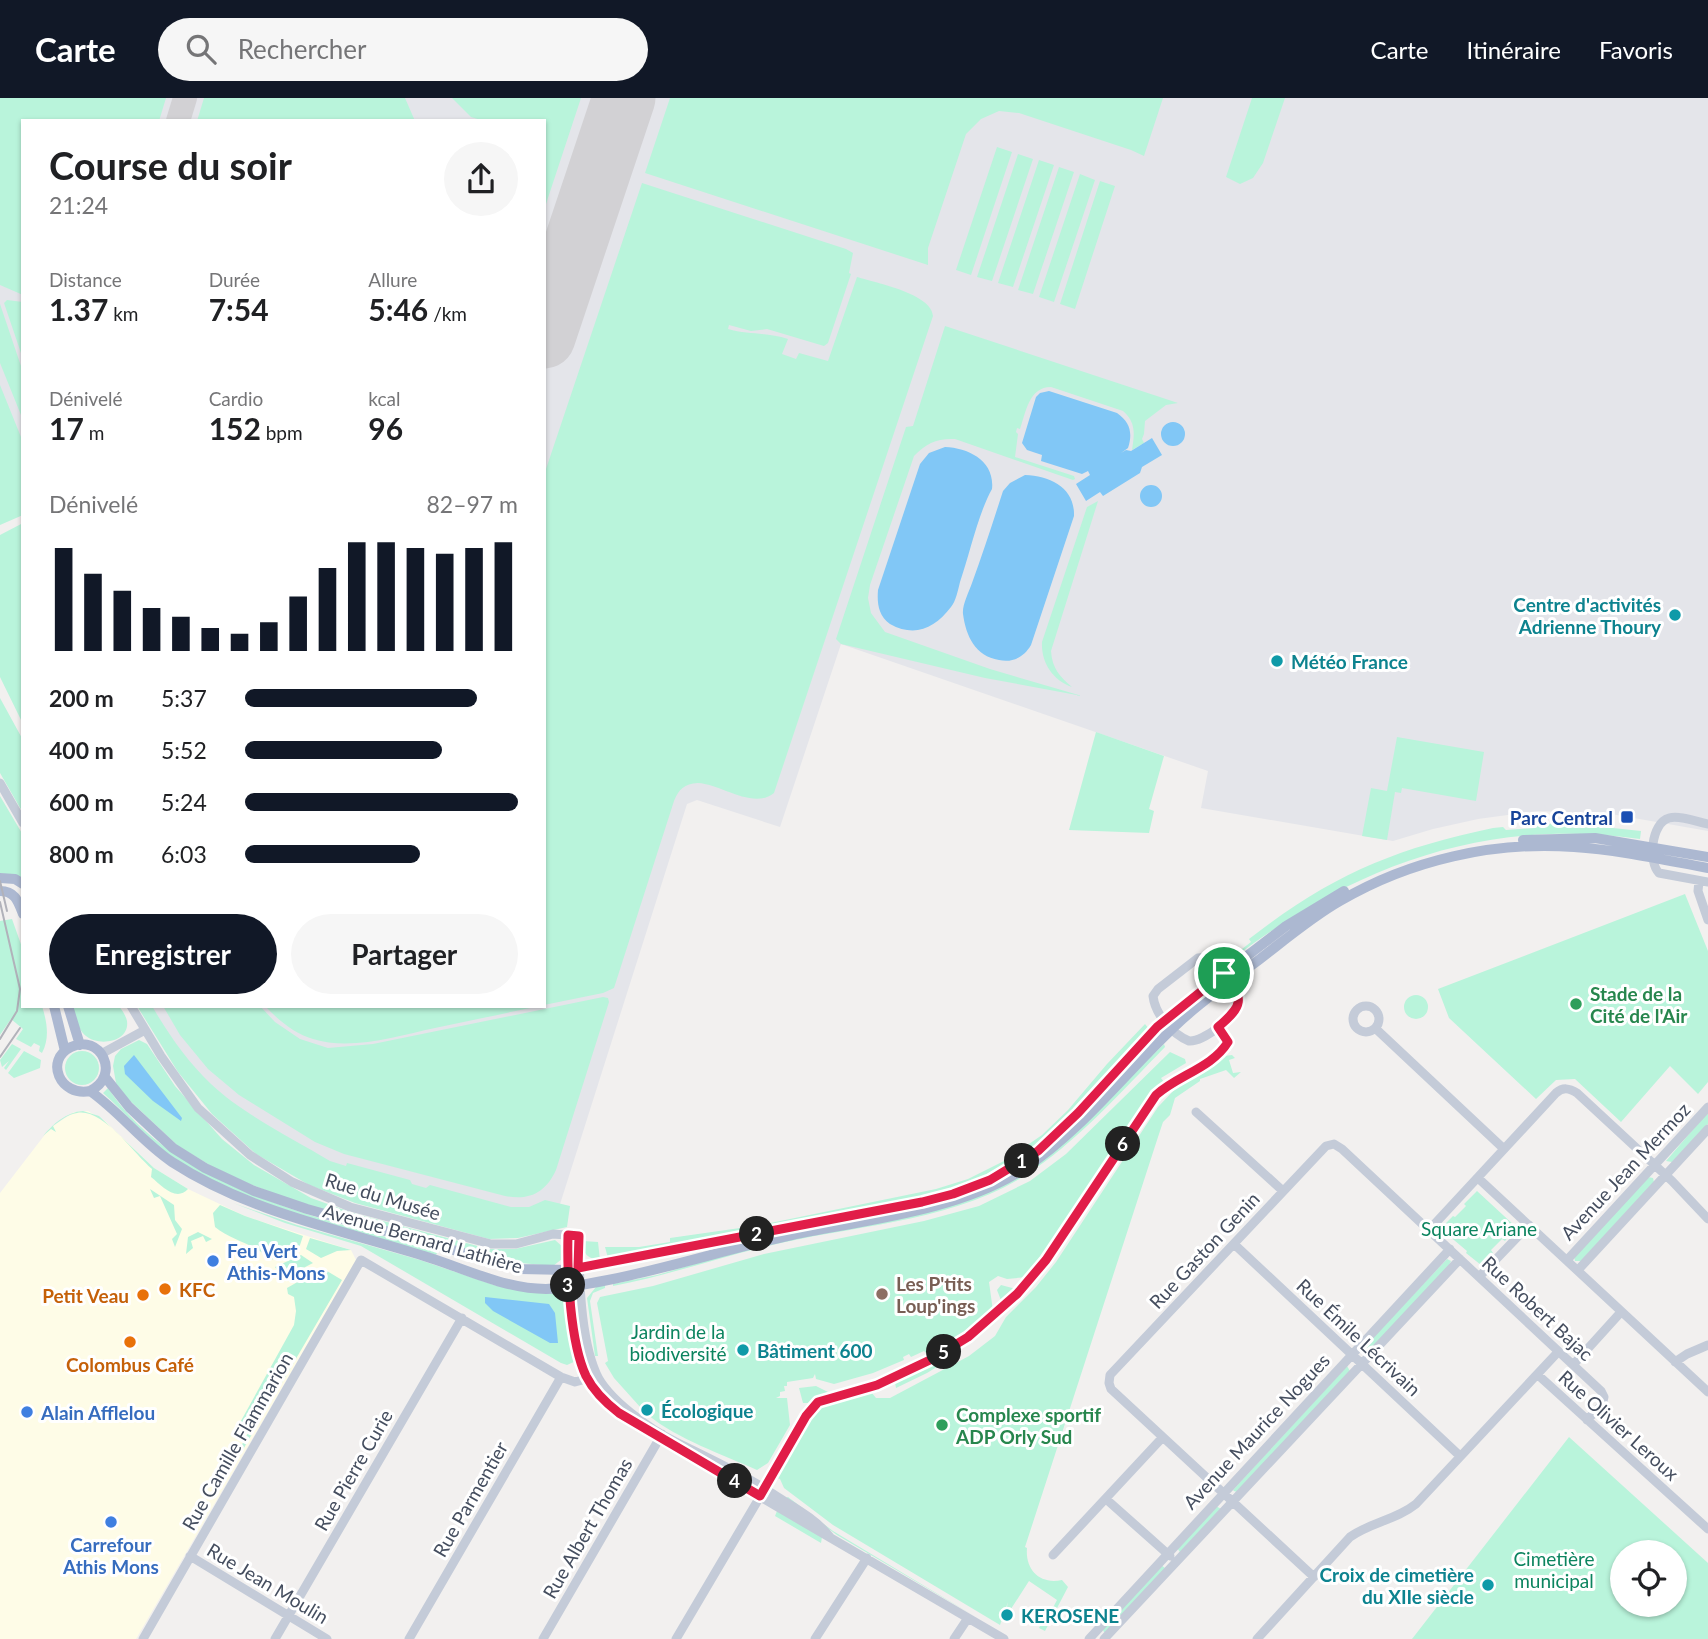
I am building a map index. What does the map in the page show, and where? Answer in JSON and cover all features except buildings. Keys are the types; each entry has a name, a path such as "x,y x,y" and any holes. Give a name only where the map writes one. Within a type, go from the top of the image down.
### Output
{"main road":[{"name":"Avenue Bernard Lathière","path":"101,1054 106,1069 105,1077 129,1107 173,1148 205,1168 254,1191 307,1209 504,1265 534,1270 572,1269 922,1202 981,1184 1022,1162 1058,1134 1168,1025 1227,977 1337,903 1383,880 1423,865 1481,851 1545,846 1708,857"},
{"name":"Avenue Bernard Lathière","path":"1653,852 1708,868"},
{"path":"0,878 15,879 21,883"},
{"path":"0,891 13,894 21,910"},
{"name":"Avenue Bernard Lathière","path":"54,1008 65,1051 59,1062 58,1074 62,1082 72,1091 90,1091 168,1159 209,1184 285,1216 427,1257 497,1281 533,1288 574,1286 654,1271 774,1239 942,1205 991,1187 1021,1171 1064,1138 1168,1025"},
{"path":"69,1008 80,1045"},
{"path":"65,1051 80,1045 96,1048 101,1054"},
{"path":"90,1091 99,1086 105,1077"}],"street":[{"path":"0,783 21,819"},
{"path":"1708,824 1668,818 1657,829 1653,852 1653,866 1658,873 1704,882 1698,891 1708,920"},
{"path":"1201,957 1210,957 1227,977 1237,991 1239,1003 1234,1013 1204,1038 1194,1042 1184,1040 1168,1025 1153,1000 1158,989 1201,957"},
{"name":"Rue du Musée","path":"132,1008 178,1082 214,1124 260,1163 312,1192 366,1211 491,1244 516,1244 553,1234 579,1236 572,1269"},
{"path":"676,1639 806,1416 818,1402 877,1385 932,1359 968,1337 1017,1294 1046,1260 1156,1095 1168,1084 1211,1060 1225,1046 1228,1042 1218,1027"},
{"path":"1375,1028 1504,1149"},
{"path":"101,1054 145,1030"},
{"path":"1429,1230 1556,1093 1569,1089 1655,1166 1708,1219"},
{"name":"Avenue Jean Mermoz","path":"1567,1260 1708,1107"},
{"path":"1196,1112 1283,1191"},
{"name":"Avenue Jean Mermoz","path":"1578,1270 1708,1129"},
{"name":"Rue Gaston Genin","path":"1162,1438 1111,1389 1110,1376 1323,1148 1330,1145"},
{"name":"Rue Robert Bajac","path":"1330,1145 1338,1145 1604,1396 1602,1405 1587,1420"},
{"path":"1478,1178 1708,1392"},
{"path":"1479,1277 1529,1225"},
{"path":"568,1235 579,1353 601,1398 619,1413 762,1492 820,1533 1004,1639"},
{"name":"Rue Émile Lécrivain","path":"1234,1244 1460,1456"},
{"name":"Avenue Maurice Nogues","path":"1089,1639 1450,1249"},
{"name":"Avenue Maurice Nogues","path":"1104,1639 1460,1259"},
{"name":"Rue Camille Flammarion","path":"143,1639 361,1260 462,1318"},
{"path":"1573,1365 1620,1312"},
{"path":"462,1318 561,1377 575,1382 592,1377"},
{"name":"Rue Pierre Curie","path":"275,1639 462,1318"},
{"path":"1675,1362 1682,1356 1708,1345"},
{"path":"1257,1639 1350,1537 1366,1526 1407,1511 1558,1352"},
{"name":"Rue Olivier Leroux","path":"1538,1375 1708,1530"},
{"name":"Rue Parmentier","path":"409,1639 561,1377"},
{"name":"Rue Albert Thomas","path":"543,1639 661,1436"},
{"path":"1054,1555 1162,1438 1314,1577"},
{"path":"1106,1499 1177,1563"},
{"name":"Rue Jean Moulin","path":"190,1556 327,1639"},
{"path":"815,1639 867,1558"},
{"path":"954,1639 968,1618"}],"shaded area":[{"path":"0,98 1708,98 1708,831 1611,814 1538,811 1478,819 1393,841 1201,808 1208,771 841,644 780,827 697,800 687,804 555,1220 316,1185 210,1098 148,1008 546,1008 546,119 21,119 21,482 0,423"},
{"path":"88,1111 105,1121 154,1168 188,1189 245,1216 351,1250 356,1260 136,1639 0,1639 0,1193 50,1128 74,1112"}],"green space":[{"path":"0,98 166,98 160,119 21,119 21,294 0,285"},
{"path":"204,98 405,98 414,119 198,119"},
{"path":"452,98 581,98 546,204 546,119 471,117"},
{"path":"670,98 1163,98 1144,156 1019,113 999,111 981,119 966,134 928,248 928,265 645,173"},
{"path":"1252,98 1285,98 1263,163 1253,178 1240,184 1226,177"},
{"path":"997,147 1012,152 971,275 956,270"},
{"path":"1018,154 1033,159 992,281 977,277"},
{"path":"1039,160 1054,165 1013,287 998,283"},
{"path":"1059,167 1074,172 1033,294 1018,290"},
{"path":"1080,174 1095,180 1054,302 1039,297"},
{"path":"1100,181 1115,186 1075,309 1060,304"},
{"path":"642,183 853,253 851,274 828,343 824,346 767,329 751,331 729,325 728,329 736,331 788,339 782,354 796,359 799,353 828,361 857,277 914,296 930,308 933,316 774,793 756,799 707,784 698,783 683,788 674,801 614,988 603,993 546,1005 546,469"},
{"path":"7,300 21,302 21,353 4,303"},
{"path":"0,304 21,366 21,415 0,363"},
{"path":"945,326 1178,403 1166,405 1145,421 1142,439 1144,443 1132,450 1133,425 1123,411 1051,387 1038,391 1027,408 1020,429 1017,428 1015,457 1074,476 1073,480 955,439 943,439 928,445 914,456 870,585 868,598 871,613 885,632 990,669 1082,696 985,678 841,644 836,639 906,427 913,426"},
{"path":"0,385 21,437 21,516 0,525"},
{"path":"1098,501 1051,651 1057,672 1072,687 1059,680 1049,669 1043,656 1042,642 1087,507"},
{"path":"21,524 21,720 0,677 0,535"},
{"path":"0,698 21,736 21,810 0,773"},
{"path":"1096,732 1164,756 1149,809 1154,811 1149,833 1069,830"},
{"path":"1397,737 1484,752 1476,801 1402,788 1401,793 1395,792 1387,840 1362,836 1371,788 1387,791"},
{"path":"0,796 21,832 21,878 0,873"},
{"path":"1566,823 1641,831 1640,839 1583,834 1528,835 1476,843 1424,856 1375,874 1326,898 1234,958 1233,956 1251,942 1249,939 1307,898 1393,856 1424,845 1493,828 1503,827 1506,830 1535,828 1538,824"},
{"name":"Stade de la Cité de l'Air","path":"1685,894 1708,951 1708,1082 1698,1094 1670,1066 1621,1122 1575,1079 1556,1080 1536,1099 1449,1018 1438,989"},
{"path":"12,919 21,944 21,1008 42,1008 47,1036 42,1053 39,1051 40,1046 34,1043 31,1047 16,1039 23,1029 11,1019 0,1035 0,921"},
{"path":"1416,995 1425,998 1428,1007 1425,1016 1416,1019 1407,1016 1404,1007 1407,998"},
{"path":"603,997 608,998 609,1002 556,1170 542,1189 522,1197 505,1196 344,1154 315,1142 239,1095 208,1069 180,1035 164,1008 262,1008 275,1022 300,1039 328,1048 373,1044"},
{"path":"73,1008 120,1008 127,1028 119,1038 105,1042 86,1036 77,1023"},
{"path":"138,1008 153,1008 186,1057 224,1095 253,1116 330,1161 410,1180 412,1184 426,1188 430,1185 511,1207 529,1207 545,1200 570,1206 567,1227 518,1238 489,1239 355,1203 309,1185 256,1154 212,1114 178,1072"},
{"path":"267,1008 531,1008 358,1043 313,1039 281,1021"},
{"path":"1145,1024 1149,1029 1072,1116 1038,1147 979,1181 892,1205 608,1258 605,1247 639,1247 670,1242 670,1238 761,1225 936,1189 968,1179 1006,1160 1042,1135"},
{"path":"139,1040 147,1044 175,1086 222,1139 254,1165 311,1198 353,1213 489,1249 515,1249 555,1240 564,1248 562,1259 553,1266 510,1262 299,1203 213,1167 178,1146 126,1097 116,1083 113,1066 115,1056 121,1049"},
{"path":"12,1044 21,1049 6,1070 4,1068 9,1061 2,1067 0,1060"},
{"path":"1164,1044 1165,1047 1115,1098 1062,1148 1024,1176 995,1192 932,1213 768,1246 613,1286 762,1244 981,1195 1082,1124"},
{"path":"24,1051 41,1060 40,1068 14,1078 8,1073"},
{"path":"82,1051 94,1056 99,1068 94,1080 82,1085 70,1080 65,1068 70,1056"},
{"name":"Jardin de la biodiversité","path":"1170,1052 1185,1059 1186,1063 1161,1078 1164,1082 1146,1100 1027,1277 1007,1279 998,1276 989,1282 993,1311 942,1348 926,1353 924,1351 911,1357 909,1354 903,1357 904,1360 873,1373 834,1384 816,1379 815,1374 813,1378 787,1382 785,1391 780,1392 780,1396 776,1398 787,1398 790,1425 768,1463 757,1470 660,1424 648,1415 651,1410 645,1406 641,1408 614,1378 605,1363 608,1361 597,1303 600,1297 653,1286 764,1254 924,1221 979,1206 1030,1181 1066,1154"},
{"name":"Complexe sportif ADP Orly Sud","path":"1232,1055 1235,1058 1229,1060 1233,1073 1241,1072 1234,1078 1226,1070 1200,1079 1175,1098 1170,1115 1163,1122 1158,1137 1025,1547 1031,1569 1036,1574 1047,1580 1062,1580 1068,1587 1045,1631 1039,1628 1057,1600 1029,1581 1009,1612 1006,1611 1008,1602 1000,1625 833,1525 784,1488 777,1478 778,1474 817,1409 867,1393 872,1393 876,1398 890,1398 969,1356 995,1336 1006,1317 1056,1262 1158,1107 1175,1086 1224,1056"},
{"path":"108,1088 137,1123 172,1152 213,1176 302,1213 438,1251 436,1255 299,1216 231,1190 200,1174 161,1148 103,1093"},
{"path":"83,1111 99,1116 154,1168 188,1189 179,1194 164,1188 151,1177 152,1169 118,1134 87,1113 67,1116 53,1126 56,1132 51,1129 43,1136 51,1127 60,1119 71,1114"},
{"path":"1708,1112 1708,1124 1672,1162 1666,1161"},
{"path":"1648,1177 1653,1178 1654,1182 1581,1261 1575,1261 1574,1257"},
{"path":"150,1189 174,1205 175,1220 182,1229 175,1247 172,1239 177,1234 160,1196 154,1198"},
{"name":"Square Ariane","path":"1477,1191 1516,1227 1505,1241 1502,1239 1491,1250 1493,1253 1481,1265 1442,1230"},
{"path":"233,1203 497,1286 557,1294 566,1305 576,1361 567,1365 561,1363 361,1246 285,1223"},
{"path":"220,1205 303,1236 299,1248 271,1260 215,1227 213,1213"},
{"path":"198,1232 212,1239 206,1242 203,1236 191,1241 193,1248 186,1254 188,1237"},
{"path":"310,1238 351,1250 337,1251 321,1258 306,1249"},
{"path":"583,1241 598,1242 600,1260 586,1255"},
{"path":"301,1255 313,1263 286,1277 281,1276 275,1267"},
{"path":"1447,1259 1451,1261 1448,1267 1367,1353 1363,1352 1362,1349"},
{"path":"322,1268 342,1280 238,1458 235,1458 250,1429 237,1428 294,1325 294,1297 288,1294 287,1288"},
{"path":"605,1285 605,1288 593,1293 590,1301 598,1356 595,1356 587,1298 596,1287"},
{"path":"1001,1285 1016,1289 1002,1303 997,1290"},
{"path":"958,1354 927,1373 896,1388 895,1382"},
{"path":"1347,1366 1350,1371 1237,1492 1234,1491 1233,1490"},
{"path":"816,1386 828,1392 837,1392 803,1403 799,1388"},
{"name":"Cimetière municipal","path":"1569,1437 1683,1540 1610,1540 1610,1617 1687,1617 1687,1544 1708,1563 1708,1639 1412,1639"},
{"path":"786,1498 833,1531 976,1617 837,1535"},
{"path":"1216,1506 1221,1509 1180,1552 1177,1548"},
{"path":"777,1511 822,1537 821,1543 775,1516"},
{"path":"1161,1565 1165,1568 1164,1572 1107,1632 1104,1632 1102,1628"}],"water":[{"path":"1049,391 1121,416 1128,424 1130,437 1128,448 1121,453 1131,451 1152,438 1162,455 1142,467 1140,473 1103,496 1100,492 1086,501 1076,484 1090,475 1088,471 1082,474 1041,461 1042,455 1027,450 1022,443 1036,397"},
{"path":"1173,422 1182,425 1185,434 1182,443 1173,446 1164,443 1161,434 1164,425"},
{"path":"945,447 963,450 979,458 989,471 992,489 978,522 953,605 924,629 899,628 883,617 878,604 878,590 920,464 929,453"},
{"path":"1025,475 1044,478 1060,485 1070,498 1074,516 1031,645 1018,658 1004,661 991,658 973,644 964,622 963,610 1003,491 1010,483"},
{"path":"1151,485 1159,488 1162,496 1159,504 1151,507 1143,504 1140,496 1143,488"},
{"path":"134,1055 182,1118 181,1121 153,1101 125,1074 124,1066"},
{"path":"485,1297 549,1304 555,1313 558,1343 550,1343 493,1311 485,1303"}],"taxiway":[{"path":"179,119 185,98"}],"runway":[{"path":"546,331 624,98"}],"tram line":[{"path":"0,881 7,911"},
{"path":"0,902 20,989 17,1011 0,1039"},
{"path":"0,1057 20,1028"}],"place":[{"name":"Centre d'activités Adrienne Thoury","path":"1675,615"},
{"name":"Météo France","path":"1277,661"},
{"name":"Parc Central","path":"1627,817"},
{"name":"Stade de la Cité de l'Air","path":"1576,1004"},
{"name":"Feu Vert Athis-Mons","path":"213,1261"},
{"name":"KFC","path":"165,1289"},
{"name":"Les P'tits Loup'ings","path":"882,1294"},
{"name":"Petit Veau","path":"143,1295"},
{"name":"Colombus Café","path":"130,1342"},
{"name":"Bâtiment 600","path":"743,1350"},
{"name":"Écologique","path":"647,1410"},
{"name":"Alain Afflelou","path":"27,1412"},
{"name":"Complexe sportif ADP Orly Sud","path":"942,1425"},
{"name":"Carrefour Athis Mons","path":"111,1522"},
{"name":"Croix de cimetière du XIIe siècle","path":"1488,1585"},
{"name":"KEROSENE","path":"1007,1615"}],"route":[{"path":"1224,973 1240,1000 1234,1013 1218,1027 1228,1042 1211,1060 1168,1084 1156,1095 1046,1260 1017,1294 968,1337 932,1359 877,1385 818,1402 806,1416 760,1496 619,1413 601,1398 587,1379 581,1363 568,1287 568,1235 579,1236 578,1268 922,1202 971,1188 1010,1169 1038,1151 1058,1134 1157,1027 1224,973"}]}
